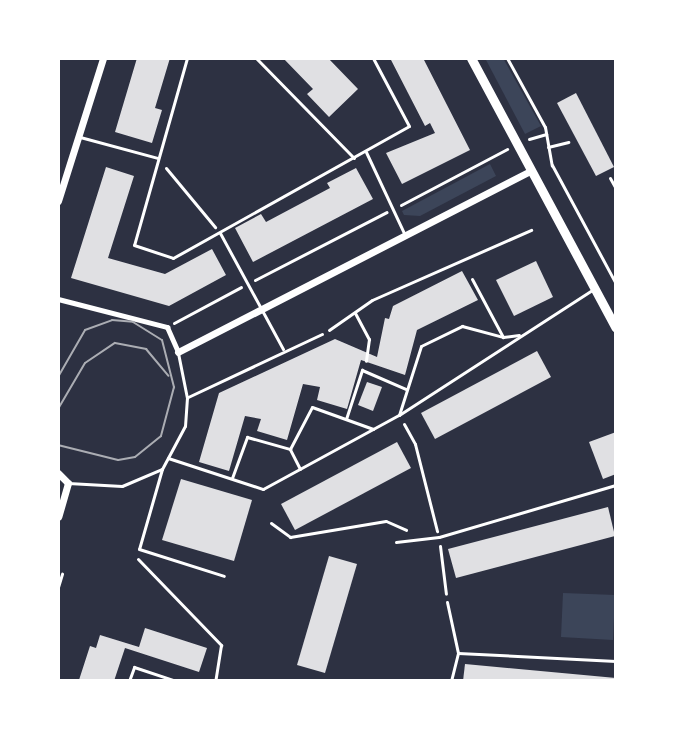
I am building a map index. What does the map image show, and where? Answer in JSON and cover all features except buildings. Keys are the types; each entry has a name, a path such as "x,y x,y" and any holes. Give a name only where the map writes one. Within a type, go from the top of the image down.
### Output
{"main road":[{"path":"471,58 616,328"}],"street":[{"path":"58,201 103,58"},
{"path":"58,299 167,327 178,352 404,233 530,171"},
{"path":"58,473 68,483 58,517"}],"lane":[{"path":"187,58 134,245 173,258 409,126 373,58"},
{"path":"256,58 354,158"},
{"path":"78,136 158,158"},
{"path":"366,152 404,233"},
{"path":"220,233 250,282 284,351"},
{"path":"472,279 503,337"},
{"path":"168,458 263,489 399,415 596,288"},
{"path":"399,415 421,346 462,326 503,337 520,335"},
{"path":"187,398 322,334"},
{"path":"178,352 187,398 185,426 162,469 139,549 224,576"},
{"path":"346,419 362,370 406,389"},
{"path":"290,449 312,407 373,429"},
{"path":"232,478 247,437 290,449 300,469"},
{"path":"68,483 122,486 162,469"},
{"path":"396,542 439,537 616,485"},
{"path":"447,602 458,653 451,681"},
{"path":"458,653 616,661"},
{"path":"129,681 134,667 176,681"}],"path":[{"path":"507,58 546,134 552,165 616,284"},
{"path":"167,327 516,145 546,134"},
{"path":"548,147 568,142"},
{"path":"158,158 220,233"},
{"path":"610,178 616,189"},
{"path":"335,327 355,313 531,230"},
{"path":"355,313 369,339 367,361"},
{"path":"399,415 415,444 439,537 447,602"},
{"path":"271,523 290,537 386,521 403,525 411,540"},
{"path":"138,559 221,645 215,681"},
{"path":"58,587 62,574"}],"shaded area":[{"path":"485,58 503,58 541,126 525,134"},
{"path":"490,164 496,176 420,216 404,215 402,211"},
{"path":"563,593 615,595 613,640 561,637"}],"tram line":[{"path":"58,377 85,330 112,320 133,322 162,340 174,387 161,436 135,457 118,460 58,445"},
{"path":"58,409 85,363 115,343 146,349 169,376"}]}
